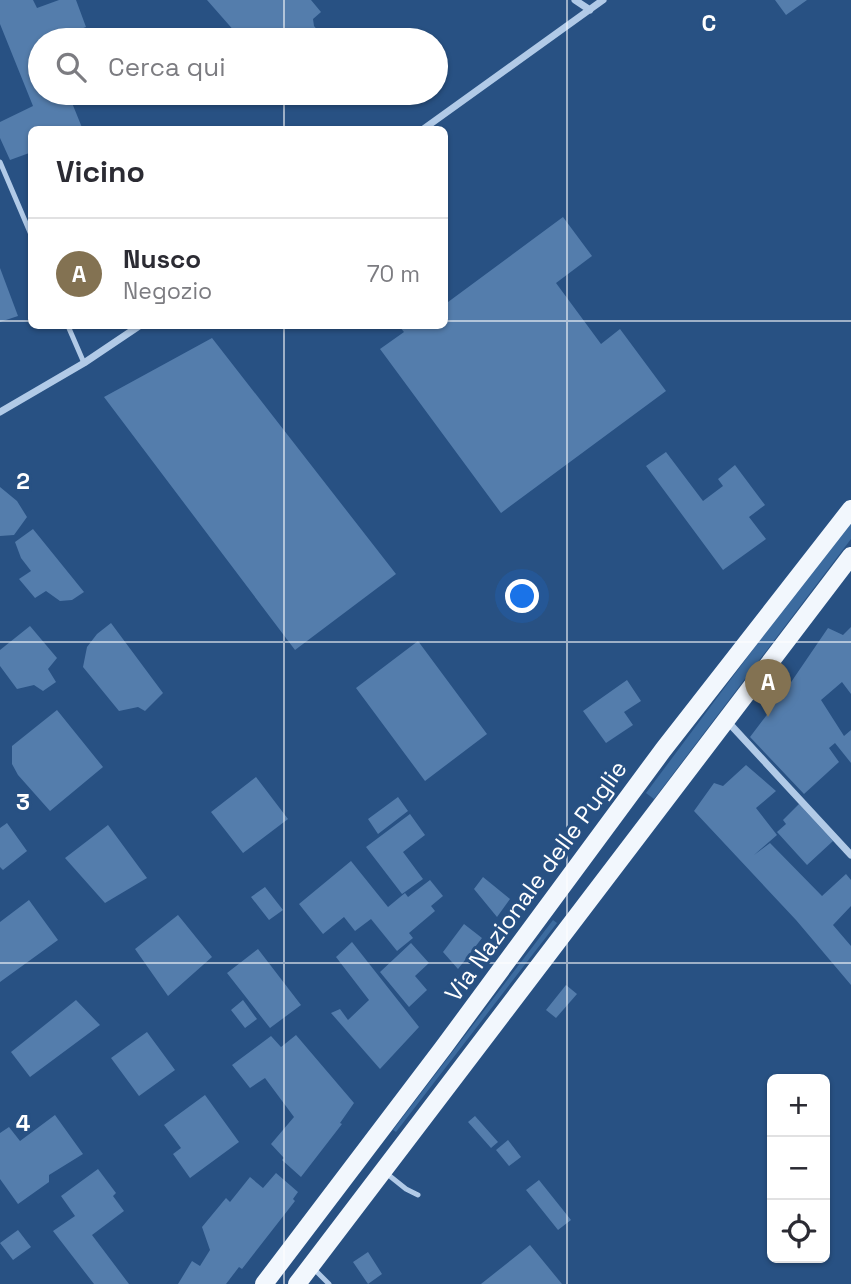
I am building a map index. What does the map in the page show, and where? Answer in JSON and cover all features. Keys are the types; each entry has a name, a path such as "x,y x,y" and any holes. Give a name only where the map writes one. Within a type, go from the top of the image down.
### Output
{"main road":[{"name":"Via Nazionale delle Puglie","path":"264,1284 443,1048 663,750 851,509"},
{"name":"Via Nazionale delle Puglie","path":"297,1284 851,556"}],"street":[{"path":"575,0 590,10"},
{"path":"428,126 603,0"},
{"path":"0,412 84,363 135,329"},
{"path":"726,720 851,855"}],"lane":[{"path":"0,162 28,228"},
{"path":"69,329 84,363"},
{"path":"383,1171 418,1195"},
{"path":"311,1265 329,1284"}],"shaded area":[{"path":"851,518 851,539 654,799 646,793"},
{"path":"553,920 557,923 396,1132 393,1130"}],"building":[{"path":"0,0 33,0 37,8 59,0 76,0 86,27 28,28 28,94 0,24"},
{"path":"207,0 311,0 321,12 313,19 316,28 232,28"},
{"path":"775,0 807,0 786,15"},
{"path":"73,105 81,126 28,126 28,153 10,160 0,138 0,122 33,106"},
{"path":"563,217 592,256 556,283 601,344 620,329 666,391 501,513 380,349 404,332 402,329 448,329 448,302"},
{"path":"0,268 18,316 0,322"},
{"path":"212,338 396,574 295,650 104,397"},
{"path":"666,452 703,501 723,486 718,479 735,465 765,505 749,517 766,539 723,570 646,466"},
{"path":"0,487 17,501 27,517 14,535 0,536"},
{"path":"33,529 84,592 72,600 60,601 46,591 35,598 19,579 31,571 21,558 15,542"},
{"path":"111,623 163,693 145,711 138,707 119,711 83,667 87,647 97,634"},
{"path":"30,626 57,658 48,669 56,682 43,691 34,685 17,689 0,666 0,650"},
{"path":"851,627 851,694 842,682 821,700 844,736 851,730 851,763 835,743 829,748 839,762 804,794 750,737 828,628 843,635"},
{"path":"418,641 487,734 425,781 356,688"},
{"path":"627,680 641,701 624,712 633,725 606,743 583,711"},
{"path":"57,710 103,767 50,811 18,775 12,764 12,746"},
{"path":"746,765 776,791 756,808 777,835 754,855 770,843 822,896 846,874 851,880 851,906 833,925 851,946 851,985 796,920 694,811 714,783 723,786"},
{"path":"256,777 288,819 243,853 211,812"},
{"path":"398,797 408,811 378,834 368,819"},
{"path":"799,804 833,841 807,865 777,832 786,824 783,820"},
{"path":"410,814 425,835 403,852 423,879 402,894 366,847"},
{"path":"7,823 27,851 3,870 0,867 0,828"},
{"path":"108,825 147,878 105,903 65,858"},
{"path":"351,861 388,907 405,893 408,897 430,880 443,896 431,906 435,911 409,933 413,938 397,951 371,919 355,931 344,917 323,934 299,904"},
{"path":"483,877 510,899 497,917 474,889"},
{"path":"265,887 283,910 269,920 251,897"},
{"path":"29,900 58,940 0,982 0,922"},
{"path":"178,915 212,957 168,996 135,949"},
{"path":"464,924 482,938 458,969 443,952"},
{"path":"352,942 419,1027 380,1069 331,1013 340,1009 348,1020 369,1000 336,957"},
{"path":"411,943 429,963 415,976 427,990 409,1007 380,972"},
{"path":"258,949 301,1005 270,1028 227,973"},
{"path":"566,985 577,994 556,1018 546,1010"},
{"path":"76,1000 100,1025 30,1077 11,1052"},
{"path":"243,1000 257,1019 245,1028 231,1010"},
{"path":"147,1032 175,1070 139,1096 111,1058"},
{"path":"296,1035 354,1103 340,1123 342,1124 301,1177 282,1160 284,1158 271,1144 294,1117 265,1078 250,1088 232,1065 271,1036 281,1047"},
{"path":"205,1095 239,1142 190,1178 173,1154 181,1148 164,1125"},
{"path":"55,1115 83,1154 49,1175 49,1182 18,1204 0,1179 0,1133 9,1127 20,1141"},
{"path":"475,1116 498,1142 491,1148 468,1122"},
{"path":"508,1140 521,1157 509,1166 496,1150"},
{"path":"98,1169 116,1193 113,1196 124,1211 92,1235 129,1284 94,1284 53,1231 75,1216 61,1196"},
{"path":"276,1173 298,1192 293,1199 295,1201 242,1269 239,1267 226,1284 178,1284 192,1261 200,1266 210,1250 202,1227 226,1198 230,1202 250,1177 263,1188"},
{"path":"539,1180 571,1220 558,1230 526,1190"},
{"path":"18,1230 31,1247 13,1260 0,1243"},
{"path":"530,1245 562,1284 481,1284"},
{"path":"368,1252 382,1274 368,1284 353,1262"}],"place":[{"name":"Nusco","path":"768,717"}]}
